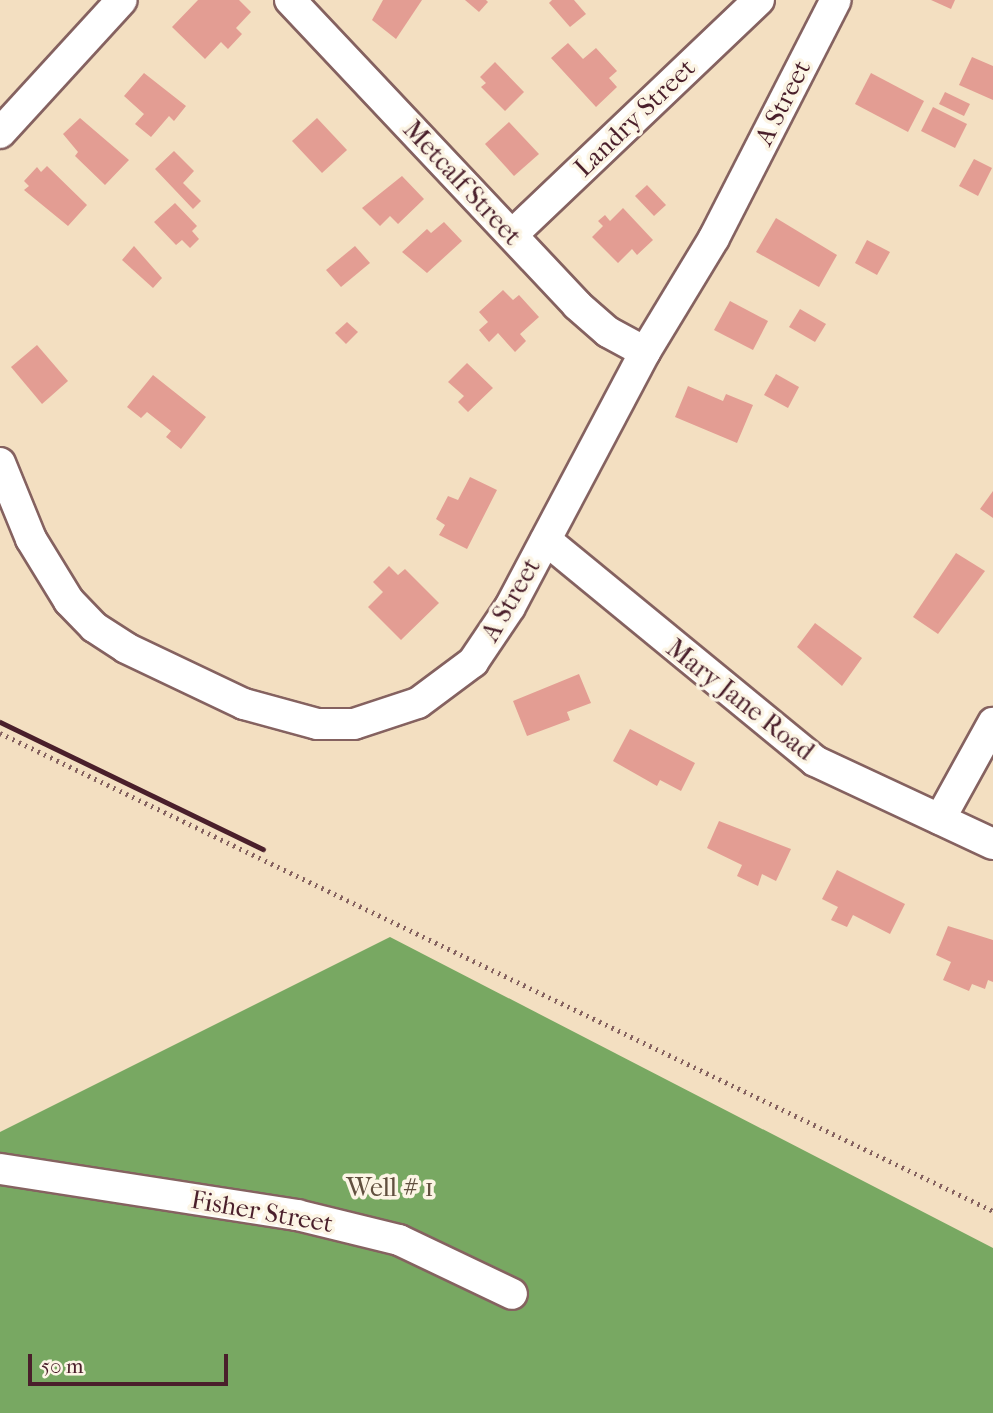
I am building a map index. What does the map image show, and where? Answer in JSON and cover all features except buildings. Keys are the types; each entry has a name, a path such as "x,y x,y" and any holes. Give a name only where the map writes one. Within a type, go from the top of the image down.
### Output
{"street":[{"path":"0,133 121,0"},
{"name":"Metcalf Street","path":"290,0 577,305 608,332 645,352"},
{"name":"Landry Street","path":"512,235 759,0"},
{"name":"A Street","path":"0,463 48,571 94,627 126,648 244,704 317,724 354,724 388,716 450,683 494,634 645,352 714,238 836,0"},
{"name":"Mary Jane Road","path":"546,540 781,737 815,761 993,844"},
{"path":"940,819 993,723"},
{"name":"Fisher Street","path":"0,1169 297,1215 400,1240 512,1294"}],"path":[{"path":"0,733 993,1210"}],"green space":[{"name":"Well # 1","path":"390,937 993,1248 993,1413 0,1413 0,1132"}],"railway":[{"path":"0,722 263,849"}]}
